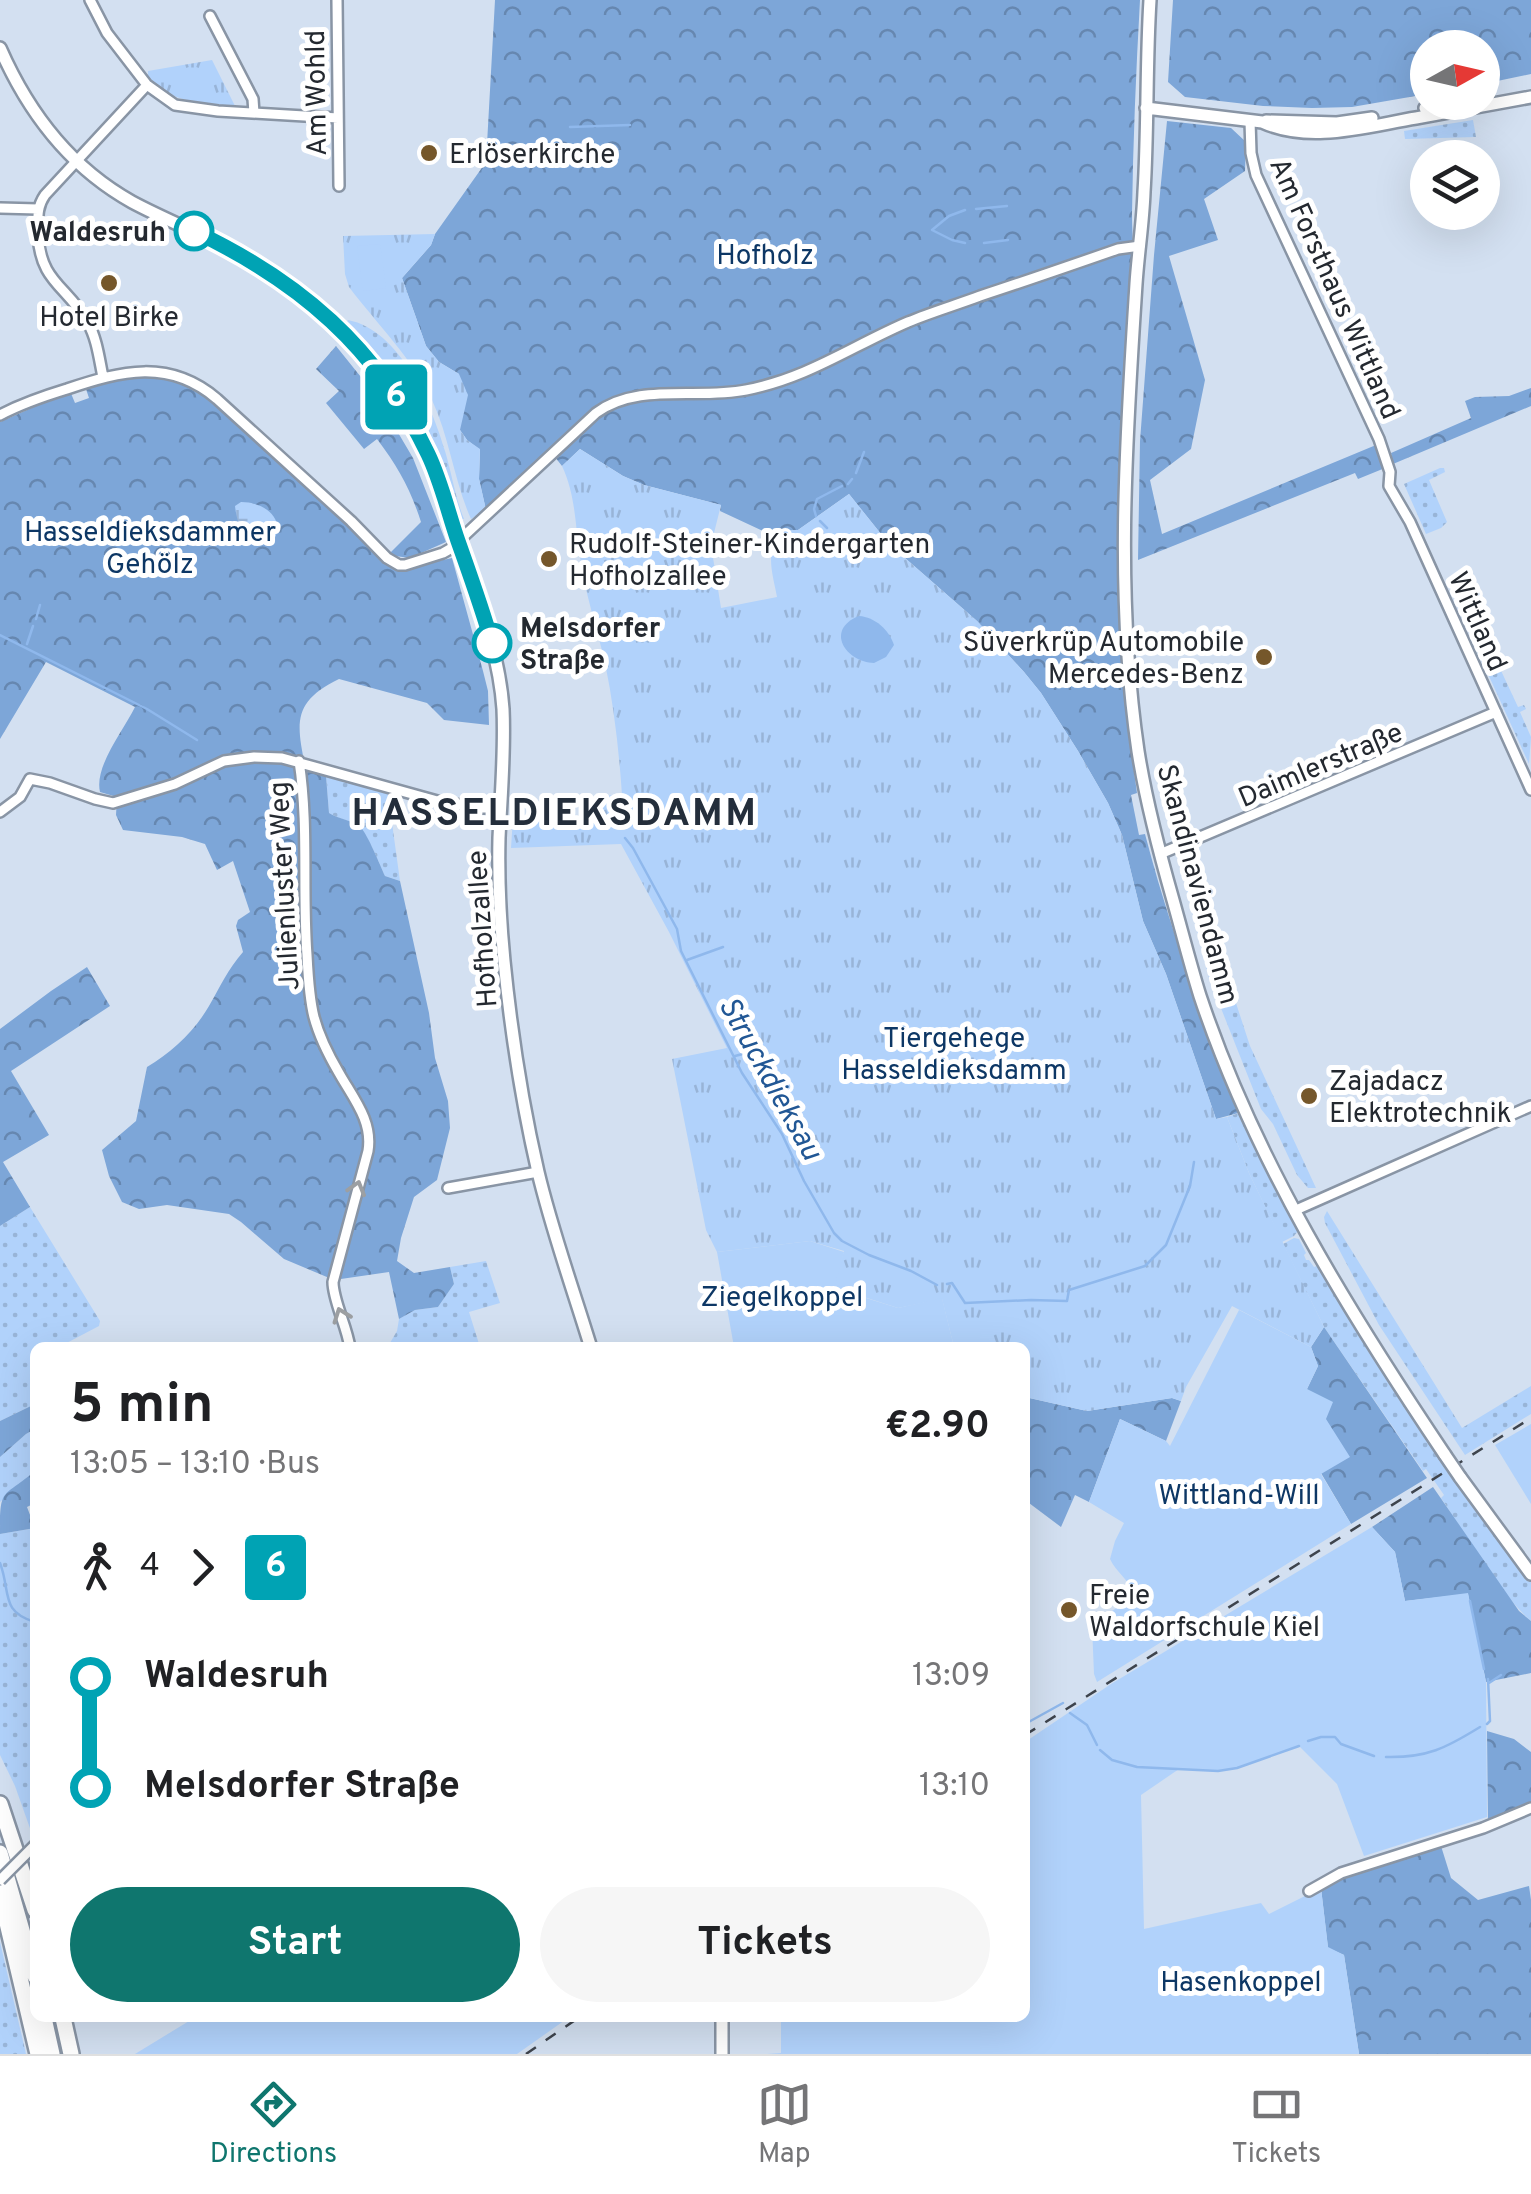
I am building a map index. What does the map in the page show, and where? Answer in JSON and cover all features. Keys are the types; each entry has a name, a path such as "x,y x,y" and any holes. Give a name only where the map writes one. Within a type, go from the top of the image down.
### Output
{"highway":[{"path":"0,1804 30,1895"},
{"path":"0,1853 30,1958"},
{"path":"0,1892 30,2019"},
{"path":"31,2022 38,2054"},
{"path":"45,2022 52,2054"},
{"path":"64,2022 71,2054"}],"street":[{"path":"90,0 107,33 147,85 166,100 182,107 338,118"},
{"name":"Am Wohld","path":"336,0 339,186"},
{"name":"Skandinaviendamm","path":"1150,0 1144,192 1124,508 1125,620 1138,752 1150,819 1204,1007 1253,1125 1296,1210 1395,1381 1531,1574"},
{"path":"210,16 252,99 254,114"},
{"name":"Hofholzallee","path":"0,48 34,111 77,161 130,200 229,248 309,300 389,386 430,458 484,618 500,688 504,755 499,884 504,954 524,1101 538,1172 589,1342"},
{"path":"103,377 90,327 44,268 38,242 38,209 45,196 147,85"},
{"path":"1500,95 1531,89"},
{"path":"1256,121 1292,130 1338,131 1531,97"},
{"path":"1146,108 1256,121 1337,122 1410,110"},
{"name":"Am Forsthaus Wittland","path":"1256,121 1251,153 1256,174 1379,438 1390,472"},
{"path":"0,208 38,209"},
{"path":"0,415 23,403 103,377 156,371 181,377 201,386 309,481 387,558 410,565 443,553 596,414 621,400 744,391 774,383 820,367 904,324 956,303 1118,249 1140,246"},
{"name":"Wittland","path":"1390,472 1389,486 1410,522 1531,790"},
{"name":"Daimlerstraße","path":"1160,854 1496,712"},
{"path":"0,812 18,799 30,779 113,802 175,784 224,761 254,757 299,762 441,802 500,808"},
{"name":"Julienluster Weg","path":"299,762 304,802 306,943 313,1013 330,1057 365,1118 369,1137 334,1282 349,1342"},
{"path":"1296,1210 1531,1106"},
{"path":"448,1188 538,1172"},
{"path":"1309,1891 1340,1872 1483,1828 1531,1808"},
{"path":"0,1880 30,1851"},
{"path":"722,2022 722,2054"}],"green space":[{"name":"Hofholz","path":"495,0 1140,0 1132,187 1134,274 1118,487 1123,661 1137,793 1131,795 1139,835 1145,834 1189,975 1242,1112 1216,1119 1166,974 1143,921 1122,835 1078,751 1024,672 977,621 889,544 849,494 798,530 781,531 776,537 720,511 721,505 623,476 580,449 562,466 551,452 486,510 479,479 480,450 460,430 459,374 439,362 426,346 402,278 431,245 486,162"},
{"path":"1173,0 1531,0 1531,74 1500,80 1500,30 1410,30 1410,97 1352,107 1263,106 1185,97 1168,82"},
{"path":"212,60 235,106 177,97 148,78 148,71"},
{"path":"1473,120 1476,137 1405,139 1404,131"},
{"path":"1167,121 1231,128 1246,142 1245,171 1204,199 1218,240 1169,256 1205,380 1191,449 1150,480 1162,534 1376,445 1385,468 1358,479 1355,473 1138,560 1140,441"},
{"path":"435,234 431,245 402,278 426,346 439,362 459,374 468,395 460,430 480,449 479,479 486,510 471,519 432,400 404,356 349,287 345,274 343,236"},
{"path":"380,244 386,288 363,291 357,246"},
{"path":"348,320 383,338 411,372 439,433 464,519 414,415 384,367 346,323"},
{"name":"Hasseldieksdammer Gehölz","path":"336,346 377,397 413,458 446,542 410,558 387,558 410,567 452,558 488,691 489,725 444,720 427,703 339,679 313,696 301,716 300,739 306,770 326,776 329,813 361,828 385,876 400,881 435,1058 448,1101 450,1128 437,1180 414,1197 397,1261 414,1273 450,1267 454,1284 438,1307 415,1310 399,1319 389,1272 334,1280 284,1259 229,1214 167,1205 139,1209 122,1202 102,1150 136,1121 147,1067 174,1048 196,1024 243,952 236,926 250,912 233,861 217,870 205,844 182,837 123,830 116,815 117,797 100,792 101,771 135,707 46,662 0,739 0,422 70,391 75,403 89,398 85,386 130,376 162,377 192,386 385,558 421,522 403,478 377,439 364,449 326,403 339,391 316,369"},
{"path":"1531,388 1531,406 1393,464 1391,453 1471,418 1465,401 1509,396"},
{"name":"Tiergehege Hasseldieksdamm","path":"580,449 644,485 721,505 711,545 721,608 777,597 771,555 781,531 798,530 849,494 889,544 977,621 1024,672 1078,751 1122,835 1143,921 1166,974 1216,1119 1227,1117 1249,1173 1324,1327 1311,1347 1232,1306 1181,1401 1172,1398 1087,1411 1030,1398 1030,1342 953,1342 942,1299 898,1308 833,1287 844,1251 810,1241 717,1252 706,1230 672,1059 727,1048 669,932 621,844 511,848 513,817 539,817 552,826 585,821 596,796 622,795 608,679 582,570 573,500 562,466"},
{"path":"1440,468 1445,472 1429,480 1447,522 1426,534 1404,484"},
{"path":"241,502 258,505 275,519 272,543 256,542 245,535 235,506"},
{"path":"1473,614 1484,620 1479,623 1495,657 1501,655 1497,662 1518,707 1524,705 1526,709 1520,712 1531,737 1529,764 1463,619"},
{"path":"326,776 388,794 400,881 385,876 358,826 329,813"},
{"path":"1188,856 1250,1046 1316,1188 1308,1188 1297,1175 1273,1124 1261,1109 1209,978 1187,892 1184,860"},
{"path":"87,967 110,1006 11,1071 49,1135 3,1162 30,1207 0,1226 0,1029"},
{"path":"1242,1112 1298,1231 1282,1242 1227,1117"},
{"path":"30,1207 100,1321 99,1326 69,1342 30,1342 30,1406 0,1421 0,1226"},
{"path":"1327,1211 1462,1428 1531,1386 1531,1414 1465,1455 1379,1325 1325,1223"},
{"path":"1299,1239 1306,1260 1317,1266 1480,1513 1531,1581 1531,1621 1494,1579 1441,1498 1444,1495 1426,1469 1423,1471 1324,1327 1283,1244"},
{"name":"Ziegelkoppel","path":"810,1241 844,1252 834,1288 898,1308 942,1298 953,1342 733,1342 717,1252"},
{"path":"486,1261 500,1303 469,1312 478,1342 391,1342 399,1319 415,1310 438,1307 454,1284 450,1267"},
{"name":"Wittland-Will","path":"1239,1310 1311,1347 1318,1366 1307,1389 1333,1402 1326,1419 1350,1457 1321,1474 1351,1524 1097,1682 1092,1626 1134,1593 1110,1559 1124,1523 1089,1502 1120,1419 1170,1446"},
{"path":"1324,1327 1427,1478 1351,1524 1321,1473 1307,1389 1318,1366 1311,1347"},
{"path":"1030,1398 1087,1411 1172,1398 1181,1401 1166,1441 1120,1419 1089,1502 1075,1495 1061,1527 1030,1504"},
{"path":"30,1406 30,1432 0,1457 0,1421"},
{"path":"1531,1424 1531,1504 1495,1445"},
{"path":"30,1432 30,1475 0,1502 0,1457"},
{"path":"30,1475 27,1507 30,1529 0,1534 2,1500"},
{"path":"1433,1487 1519,1611 1531,1621 1531,1673 1486,1682 1468,1594 1405,1601 1395,1552 1372,1527"},
{"name":"Hasenkoppel","path":"1372,1527 1395,1552 1405,1601 1468,1593 1486,1682 1487,1817 1364,1856 1337,1784 1299,1746 1237,1768 1179,1769 1141,1795 1144,1929 1261,1903 1269,1914 1321,1888 1328,1947 1344,1955 1359,2054 767,2054 781,2053 781,2022 1030,2022 1030,1739 1111,1684"},
{"path":"30,1529 30,1828 0,1755 0,1534"},
{"path":"1487,1731 1514,1739 1531,1752 1531,1806 1488,1822"},
{"path":"1441,1846 1451,1878 1478,1900 1529,1886 1531,2054 1359,2054 1344,1955 1328,1948 1321,1888"},
{"path":"0,1942 26,2054 0,2054"},
{"path":"187,2022 562,2022 517,2054 135,2054"}],"shaded area":[{"path":"859,616 881,625 894,645 886,657 874,663 855,657 843,644 843,629"}],"waterway":[{"path":"570,127 630,125"},
{"path":"976,209 1007,206"},
{"path":"965,210 949,216 932,230 965,243"},
{"path":"984,243 1008,240"},
{"path":"856,473 864,452"},
{"path":"848,484 852,479"},
{"path":"816,516 817,499 842,486"},
{"path":"820,521 827,528"},
{"path":"36,619 40,605"},
{"path":"27,644 33,626"},
{"name":"Struckdieksau","path":"0,635 147,709 197,740"},
{"name":"Struckdieksau","path":"625,838 677,929 681,951 742,1073 782,1134 834,1233 869,1255 937,1285"},
{"path":"687,960 723,947"},
{"path":"735,1056 762,1049"},
{"name":"Struckdieksau","path":"947,1284 952,1283 965,1303 1067,1301 1069,1290 1145,1266 1166,1245 1190,1186 1194,1162"},
{"path":"0,1563 11,1607 30,1620"},
{"path":"1470,1601 1484,1669"},
{"path":"1489,1683 1501,1675"},
{"path":"1487,1724 1488,1679"},
{"path":"1030,1721 1063,1703"},
{"path":"1070,1713 1087,1725 1097,1745"},
{"path":"1386,1757 1436,1750 1480,1727"},
{"path":"1308,1741 1335,1737 1341,1744 1374,1756"},
{"path":"1100,1750 1112,1760 1137,1767 1218,1771 1299,1746"}],"railway":[{"path":"1030,1732 1531,1418"},
{"path":"526,2054 572,2022"}],"bus line":[{"name":"6","path":"194,231 240,254 309,300 360,350 389,386 430,458 492,643"}],"place":[{"name":"Erlöserkirche","path":"429,153"},
{"name":"Waldesruh","path":"194,231"},
{"name":"Hotel Birke","path":"109,283"},
{"name":"Rudolf-Steiner-Kindergarten Hofholzallee","path":"549,559"},
{"name":"Melsdorfer Straße","path":"492,643"},
{"name":"Süverkrüp Automobile Mercedes-Benz","path":"1264,657"},
{"name":"Zajadacz Elektrotechnik","path":"1309,1096"},
{"name":"Freie Waldorfschule Kiel","path":"1069,1610"}],"district":[{"name":"HASSELDIEKSDAMM","path":"555,812"}]}
